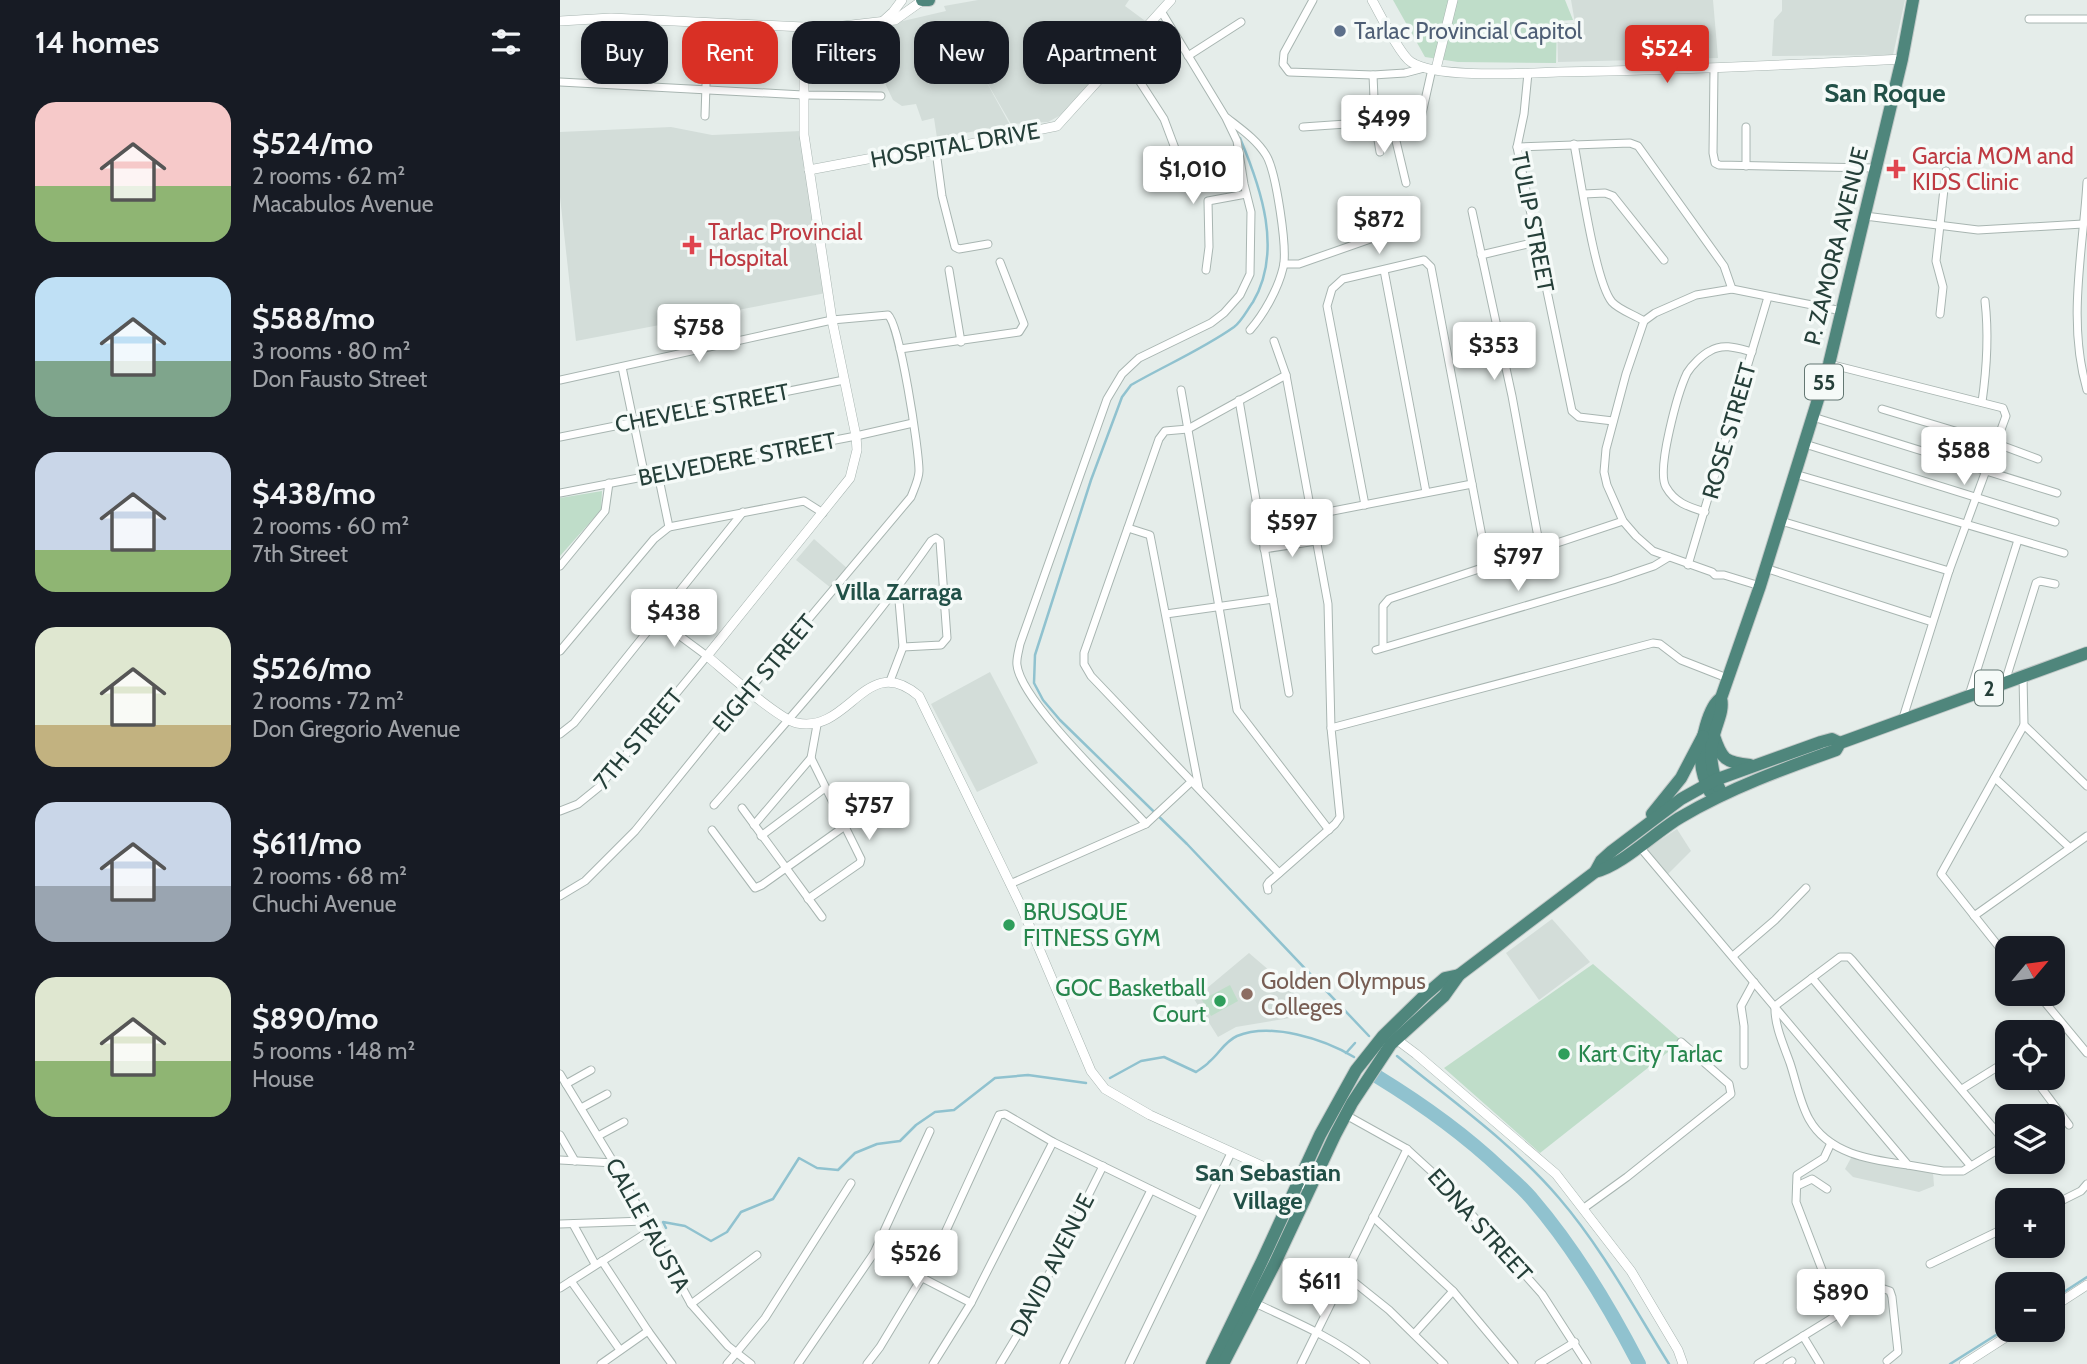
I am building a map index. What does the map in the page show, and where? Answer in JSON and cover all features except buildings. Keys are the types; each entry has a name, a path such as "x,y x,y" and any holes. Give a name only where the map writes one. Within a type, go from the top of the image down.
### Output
{"highway":[{"path":"923,0 929,0"},
{"name":"P. ZAMORA AVENUE","path":"1718,797 1701,757 1709,735 1714,702 1721,698 1760,586 1829,364 1902,59 1913,0"},
{"name":"2","path":"1223,1364 1255,1304 1329,1116 1371,1050 1440,982 1458,975 1595,872 1608,869 1669,824 1718,797 1836,750 1840,743 2087,653"},
{"path":"1639,828 1681,778 1709,735 1723,757 1731,762 1754,766"},
{"name":"2","path":"1595,872 1601,860 1639,828 1711,782 1832,739 1840,743"},
{"name":"2","path":"1212,1364 1304,1185 1378,1062 1396,1040 1444,996 1458,975"}],"street":[{"path":"882,21 902,0"},
{"path":"890,21 923,0"},
{"name":"HOSPITAL DRIVE","path":"1152,21 1171,0"},
{"path":"1313,0 1284,52 1285,69 1295,74 1373,75 1430,69 1466,72 1714,69 1902,59"},
{"path":"1372,0 1405,57 1410,62 1430,69"},
{"path":"1303,127 1421,118 1430,69 1453,0"},
{"path":"1148,822 1039,709 1023,683 1016,664 1020,644 1107,398 1122,374 1139,358 1211,323 1233,304 1250,274 1251,212 1237,141 1226,118 1161,11"},
{"path":"560,19 611,18 682,22"},
{"path":"2029,19 2087,19"},
{"path":"1188,56 1241,22"},
{"path":"1714,69 1715,163 1876,168"},
{"name":"TULIP STREET","path":"1528,72 1524,114 1517,147 1572,411 1579,417 1613,421"},
{"path":"1373,75 1375,122 1380,152"},
{"path":"560,82 803,95 881,96"},
{"path":"705,84 705,116"},
{"path":"707,656 850,478 857,450 832,320 809,170 804,135 803,84"},
{"name":"HOSPITAL DRIVE","path":"809,170 878,157 936,150 1057,126 1095,84"},
{"path":"1141,84 1164,119 1182,167"},
{"path":"1226,118 1248,134 1267,156 1277,193 1284,264 1271,296 1250,330"},
{"path":"1391,120 1406,183"},
{"path":"1746,127 1746,166"},
{"path":"1517,147 1629,143 1638,146 1724,266 1732,289"},
{"path":"1574,144 1604,287 1612,302 1644,321"},
{"path":"936,150 942,196 956,247 959,249 988,244"},
{"path":"1940,314 1943,287 1936,267 1946,171"},
{"path":"2087,182 2076,326 2082,375 2087,390"},
{"path":"1206,271 1209,247 1208,201 1247,194"},
{"path":"1584,194 1613,196 1664,260"},
{"path":"1472,211 1512,396 1540,548"},
{"path":"1865,216 1978,230 2083,224"},
{"path":"1284,264 1299,264 1379,236"},
{"path":"1481,255 1536,242"},
{"path":"1365,505 1327,306 1332,289 1338,282 1424,260 1432,267 1488,568"},
{"path":"900,349 1016,334 1024,324 999,262"},
{"path":"949,270 961,342"},
{"path":"1384,270 1426,492"},
{"path":"1760,586 1724,575 1719,570 1712,572 1653,551 1623,520 1604,472 1606,449 1626,374 1644,321 1655,313 1696,295 1732,289 1842,311"},
{"name":"ROSE STREET","path":"1688,565 1768,297"},
{"path":"1982,402 1989,333 1985,301"},
{"name":"EIGHT STREET","path":"560,895 585,881 635,831 911,497 919,473 913,423 894,321 888,314 832,320"},
{"path":"560,380 832,320"},
{"path":"1268,890 1268,883 1329,830 1338,821 1340,814 1331,728 1328,604 1286,374 1274,341"},
{"path":"1705,512 1685,506 1676,500 1665,486 1661,474 1664,450 1687,373 1696,362 1711,350 1725,346 1752,352"},
{"path":"1829,364 2003,408 2006,416 1949,571 1902,721"},
{"path":"622,367 645,477"},
{"path":"1279,873 1091,676 1084,664 1084,653 1159,439 1166,430 1188,429 1286,374"},
{"name":"CHEVELE STREET","path":"560,436 844,380"},
{"path":"1181,390 1237,710 1329,830"},
{"path":"1239,400 1289,694"},
{"path":"1882,409 1995,443 2038,460"},
{"path":"1813,417 2057,493"},
{"name":"BELVEDERE STREET","path":"560,493 913,423"},
{"path":"1805,444 2055,522"},
{"path":"658,474 670,527"},
{"path":"1795,474 2064,553"},
{"path":"560,566 605,511 609,483"},
{"path":"1312,515 1472,484"},
{"path":"560,651 654,539 670,527 804,501 823,513"},
{"path":"560,734 574,723 743,512"},
{"path":"1623,520 1386,601 1383,606 1380,649 1613,580 1654,566 1669,557"},
{"path":"1781,521 1949,571"},
{"path":"1128,528 1150,535 1199,788"},
{"path":"714,804 789,721 936,538 940,541 947,638 942,645 902,648"},
{"path":"1969,695 2018,540"},
{"path":"1264,549 1316,541"},
{"path":"1765,568 1932,622"},
{"path":"2005,682 2036,583 2040,581 2055,584"},
{"path":"890,681 902,648 898,588"},
{"path":"1166,614 1273,599"},
{"path":"657,619 789,721 817,725 877,684 890,681 908,686 919,696 926,708 1010,884 1091,1070 1105,1089 1150,1115 1304,1185"},
{"path":"1331,728 1653,643 1660,644 1682,660 1727,678"},
{"name":"7TH STREET","path":"560,811 578,804 599,787 707,656"},
{"path":"1995,942 1942,877 1941,871 2024,725 2023,676"},
{"path":"754,825 811,758 817,725"},
{"path":"2024,725 2087,786"},
{"path":"808,899 860,863 860,855 811,758"},
{"path":"1995,778 2070,848"},
{"path":"1010,884 1148,822 1191,782"},
{"path":"761,835 825,788"},
{"path":"742,808 822,917"},
{"path":"712,830 755,888 845,826"},
{"path":"1974,916 2087,836"},
{"path":"1638,846 1908,1165"},
{"path":"1733,956 1775,920 1806,888"},
{"path":"1776,1006 1836,958 1849,957 1995,1129"},
{"path":"1812,978 1970,1165"},
{"path":"1744,1065 1741,1006 1754,982"},
{"path":"1776,1006 1777,1024 1808,1117 1830,1143 1873,1160 1961,1172 1995,1152"},
{"path":"2049,1006 2084,1043 2087,1054"},
{"path":"1396,1040 1416,1054 1556,1174 1584,1208 1650,1301 1683,1364"},
{"path":"1584,1208 1661,1151 1731,1094 1729,1084 1681,1042"},
{"path":"1962,1089 1995,1068"},
{"path":"566,1084 591,1070"},
{"name":"CALLE FAUSTA","path":"560,1074 614,1163 691,1304 737,1353 751,1364"},
{"path":"2043,1090 2054,1104"},
{"path":"581,1108 607,1094"},
{"path":"867,1364 933,1259 999,1115 1005,1114 1053,1142 1201,1214"},
{"name":"EDNA STREET","path":"1346,1115 1406,1149 1443,1182 1542,1294 1587,1364"},
{"path":"2065,1119 2069,1125"},
{"path":"598,1136 624,1122"},
{"path":"798,1364 874,1253 930,1131"},
{"path":"560,1135 575,1161"},
{"path":"933,1364 971,1303 1053,1142"},
{"path":"1830,1143 1824,1158 1797,1175 1797,1207 1839,1314"},
{"path":"1301,1364 1406,1149"},
{"path":"1129,1364 1231,1153"},
{"path":"560,1160 614,1163"},
{"name":"DAVID AVENUE","path":"1000,1364 1023,1326 1103,1166"},
{"path":"1797,1186 1812,1179 1827,1189"},
{"path":"727,1364 765,1318 850,1183"},
{"path":"2065,1199 2081,1191 2087,1184"},
{"path":"1064,1364 1151,1189"},
{"path":"1373,1217 1453,1291 1514,1364"},
{"path":"560,1224 645,1221"},
{"path":"573,1224 672,1364"},
{"path":"560,1288 651,1230"},
{"path":"1930,1264 1995,1233"},
{"path":"874,1253 971,1303"},
{"path":"691,1304 757,1255"},
{"path":"1345,1274 1372,1295 1444,1364"},
{"path":"571,1281 620,1350"},
{"path":"2065,1300 2087,1286"},
{"path":"1758,1364 1767,1362 1803,1336 1881,1288 1890,1291 1898,1352 1887,1361"},
{"path":"1414,1334 1453,1291"},
{"path":"1255,1304 1317,1332 1350,1351 1366,1364"},
{"path":"606,1362 648,1331"},
{"path":"1803,1336 1820,1364"},
{"path":"1539,1364 1574,1342"},
{"path":"1964,1364 1998,1342"}],"shaded area":[{"path":"978,0 1129,0 1125,6 1145,21 1023,21 1023,84 1093,84 1070,110 1048,122 1011,124 988,84 1009,84 1009,21 914,21 914,84 988,84 1010,125 937,138 934,118 922,121 916,104 902,106 893,100 885,84 900,84 900,22 946,11 944,6"},
{"path":"1571,0 1713,0 1718,58 1558,62 1557,23 1575,23"},
{"path":"1782,0 1905,0 1893,55 1772,56 1774,20 1782,11"},
{"name":"Tarlac Provincial Hospital","path":"671,127 712,135 801,131 826,293 576,341 560,197 560,132"},
{"path":"814,539 848,569 831,588 796,560"},
{"path":"990,672 1038,763 977,792 931,704"},
{"path":"1677,829 1691,851 1667,875 1645,850"},
{"path":"1552,919 1590,962 1539,1000 1506,953"},
{"name":"Golden Olympus Colleges","path":"1249,953 1292,990 1304,1007 1296,1017 1236,1027 1218,1037 1194,999"},
{"path":"1851,1158 1933,1172 1934,1186 1919,1192 1853,1177 1845,1169"}],"green space":[{"path":"1393,0 1565,0 1573,20 1557,21 1556,63 1458,62 1425,57"},
{"path":"602,491 601,510 560,556 560,498"},
{"name":"Kart City Tarlac","path":"1593,964 1682,1041 1540,1153 1444,1068"},
{"name":"GOC Basketball Court","path":"1230,985 1238,1001 1211,1016 1202,1000"}],"waterway":[{"path":"1240,138 1255,178 1266,220 1267,262 1262,282 1253,302 1234,327 1131,385 1122,397 1091,480 1035,655 1034,683 1043,700 1060,720 1187,844 1369,1036"},
{"path":"1110,1078 1141,1061 1164,1057 1196,1072 1233,1038 1251,1032 1297,1034 1328,1044 1354,1057"},
{"path":"1346,1053 1355,1043"},
{"path":"1397,1056 1502,1141 1559,1198 1603,1258 1669,1364"},
{"path":"666,1228 663,1222 685,1226 711,1241 727,1232 741,1212 773,1199 799,1158 817,1168 838,1170 855,1153 877,1144 900,1141 916,1125 935,1112 954,1110 995,1078 1028,1075 1086,1083"},
{"path":"1378,1077 1457,1132 1529,1195 1590,1278 1639,1364"},
{"path":"2065,1291 2087,1277"},
{"path":"1950,1364 1995,1336"}],"place":[{"name":"Tarlac Provincial Capitol","path":"1340,31"},
{"name":"Garcia MOM and KIDS Clinic","path":"1896,169"},
{"name":"Tarlac Provincial Hospital","path":"692,245"},
{"name":"BRUSQUE FITNESS GYM","path":"1009,925"},
{"name":"Golden Olympus Colleges","path":"1247,994"},
{"name":"GOC Basketball Court","path":"1220,1001"},
{"name":"Kart City Tarlac","path":"1564,1054"}],"district":[{"name":"San Roque","path":"1885,93"},
{"name":"Villa Zarraga","path":"899,591"},
{"name":"San Sebastian Village","path":"1268,1186"}]}
